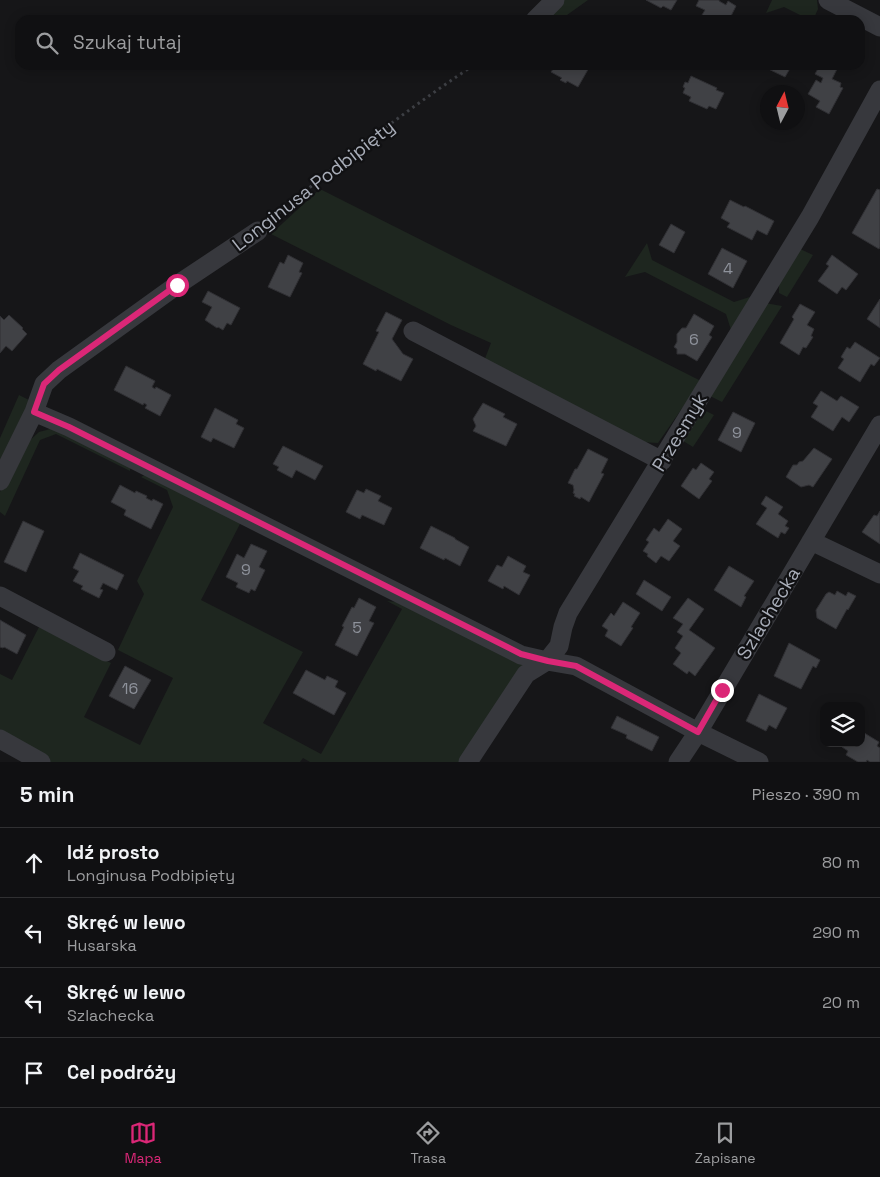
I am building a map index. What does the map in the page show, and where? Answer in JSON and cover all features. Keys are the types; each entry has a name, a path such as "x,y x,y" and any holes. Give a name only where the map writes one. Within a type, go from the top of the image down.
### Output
{"street":[{"path":"540,15 555,0"},
{"path":"828,0 857,15"},
{"path":"865,19 880,27"},
{"name":"Przesmyk","path":"468,762 526,674 548,661 559,646 568,614 810,217 880,90"},
{"name":"Longinusa Podbipięty","path":"0,481 34,412 44,384 59,370 177,285 258,231"},
{"path":"413,331 662,461"},
{"path":"34,412 69,427 521,654 576,666 758,762"},
{"name":"Szlachecka","path":"678,762 698,732 880,425"},
{"path":"811,541 880,574"},
{"path":"0,596 106,652"},
{"path":"0,739 42,762"}],"path":[{"name":"Longinusa Podbipięty","path":"258,231 371,138 467,70"}],"shaded area":[{"path":"562,0 588,0 567,15 549,15"},
{"path":"772,0 817,0 818,9 815,15 800,15 784,7 766,13"},
{"path":"320,189 701,381 658,443 641,442 484,361 491,343 451,325 271,234"},
{"path":"647,243 652,260 734,302 753,296 731,330 726,314 645,272 625,277"},
{"path":"798,248 813,255 787,297 779,293 779,281"},
{"path":"765,303 782,306 722,402 710,396"},
{"path":"19,395 29,400 0,468 0,438"},
{"path":"700,408 714,415 693,447 680,439"},
{"path":"54,428 130,463 130,471 56,434 40,440 5,516 0,512 0,492 27,443 39,432"},
{"path":"150,472 242,520 201,600 303,652 263,723 321,754 402,609 387,601 397,602 521,661 525,667 461,762 310,762 303,758 300,762 49,762 0,736 0,674 12,680 39,627 111,663 84,717 140,745 173,678 118,650 144,594 137,581 173,507 167,490 141,477"}],"building":[{"path":"646,0 677,0 671,10 663,6 661,8"},
{"path":"699,0 719,0 726,5 728,1 736,6 732,15 702,15 705,10 696,6"},
{"path":"552,70 588,70 578,87 567,81 566,83 560,80 562,78 551,72"},
{"path":"770,70 789,70 785,77"},
{"path":"817,70 836,70 832,79 841,83 840,87 843,88 829,114 816,107 820,101 808,94 816,80 821,83 823,78 815,74"},
{"path":"691,76 724,93 716,109 709,106 707,109 689,101 691,97 683,93 685,88 683,87 685,82 688,83"},
{"path":"877,189 880,190 879,249 852,233"},
{"path":"730,200 774,221 767,235 757,230 752,240 727,227 730,223 721,218"},
{"path":"671,224 685,232 674,253 659,245"},
{"path":"722,248 747,261 733,288 708,274"},
{"path":"288,255 303,263 299,272 302,273 290,297 268,287 280,262 284,264"},
{"path":"832,255 858,274 846,290 842,287 837,294 818,281 829,266 826,264"},
{"path":"208,291 240,308 231,325 227,323 223,330 205,320 212,307 202,302"},
{"path":"880,299 880,328 867,319"},
{"path":"800,304 815,312 807,325 814,329 811,336 813,337 806,348 803,347 799,355 780,343 794,319 792,317"},
{"path":"386,312 402,320 392,339 403,354 413,359 401,381 363,364 379,332 376,331"},
{"path":"694,314 714,326 709,335 712,337 697,361 685,354 677,354 677,349 674,347 677,342 677,334 682,328 686,328"},
{"path":"9,315 27,334 12,351 6,346 0,353 0,316 4,320"},
{"path":"855,342 880,358 874,366 871,364 860,382 838,368 844,359 841,357 847,347 850,349"},
{"path":"126,366 155,381 152,387 155,389 156,387 171,395 160,416 145,408 147,405 144,403 143,405 114,390"},
{"path":"821,391 837,401 841,396 859,407 849,422 842,417 833,431 811,417 818,406 813,403"},
{"path":"483,403 505,414 503,417 517,424 506,446 473,431 476,426 473,419"},
{"path":"215,408 238,420 236,424 244,428 234,448 213,438 211,442 201,437"},
{"path":"733,412 755,423 741,452 718,440"},
{"path":"283,446 323,466 315,480 296,470 292,478 277,470 279,467 273,464"},
{"path":"814,448 832,459 813,487 809,485 801,487 786,477 793,465 803,461"},
{"path":"588,449 608,459 601,473 604,474 589,502 581,497 580,499 574,496 573,485 568,483"},
{"path":"701,463 714,472 709,479 712,481 699,499 681,486 693,468 696,470"},
{"path":"120,485 135,493 136,491 147,496 146,498 152,501 153,499 163,504 151,529 124,515 126,510 111,502"},
{"path":"366,489 381,496 378,501 392,508 384,525 362,515 360,519 346,512 357,490 364,493"},
{"path":"766,496 783,507 778,514 788,521 785,526 789,528 785,534 781,532 778,538 756,524 767,508 761,504"},
{"path":"880,511 880,544 862,532 874,515 877,516"},
{"path":"668,519 682,529 673,541 680,546 669,561 661,556 656,563 643,551 649,542 646,540 654,528 659,532"},
{"path":"23,521 44,531 26,572 4,562"},
{"path":"431,526 469,547 460,566 420,548"},
{"path":"251,544 267,551 259,567 265,570 255,591 251,589 249,593 236,587 238,583 226,577 237,554 244,558"},
{"path":"80,553 124,575 117,590 103,583 100,589 103,590 99,598 81,589 83,586 73,581 79,571 73,568"},
{"path":"508,556 526,566 523,572 530,575 519,595 504,586 503,589 488,581 497,565 502,567"},
{"path":"729,566 754,581 744,596 746,597 741,607 714,590"},
{"path":"644,580 671,597 662,611 636,594"},
{"path":"837,591 846,596 848,592 856,596 836,629 817,618 816,610 826,594 829,592 835,595"},
{"path":"359,598 376,607 369,621 374,623 357,656 335,645 344,627 342,626"},
{"path":"688,598 704,609 689,630 715,648 695,676 689,671 687,674 673,664 681,653 675,648 683,636 677,632 683,624 673,618"},
{"path":"623,602 640,613 621,646 605,636 608,630 602,626 611,613 614,616"},
{"path":"0,620 26,635 17,654 4,647 0,647"},
{"path":"789,643 820,660 816,668 813,666 801,689 774,676"},
{"path":"125,666 151,680 134,709 109,696"},
{"path":"306,670 325,680 327,676 338,681 335,687 346,693 334,715 293,693"},
{"path":"759,694 787,708 776,729 769,725 766,731 746,721"},
{"path":"617,716 659,737 652,751 626,738 627,735 611,728"},
{"path":"865,733 879,742 877,746 880,748 880,762 870,762 867,760 866,762 858,762 846,755 848,751 842,747 865,747"}],"route":[{"path":"177,285 59,370 44,384 34,412 69,427 521,654 576,666 698,732 722,690"}]}
